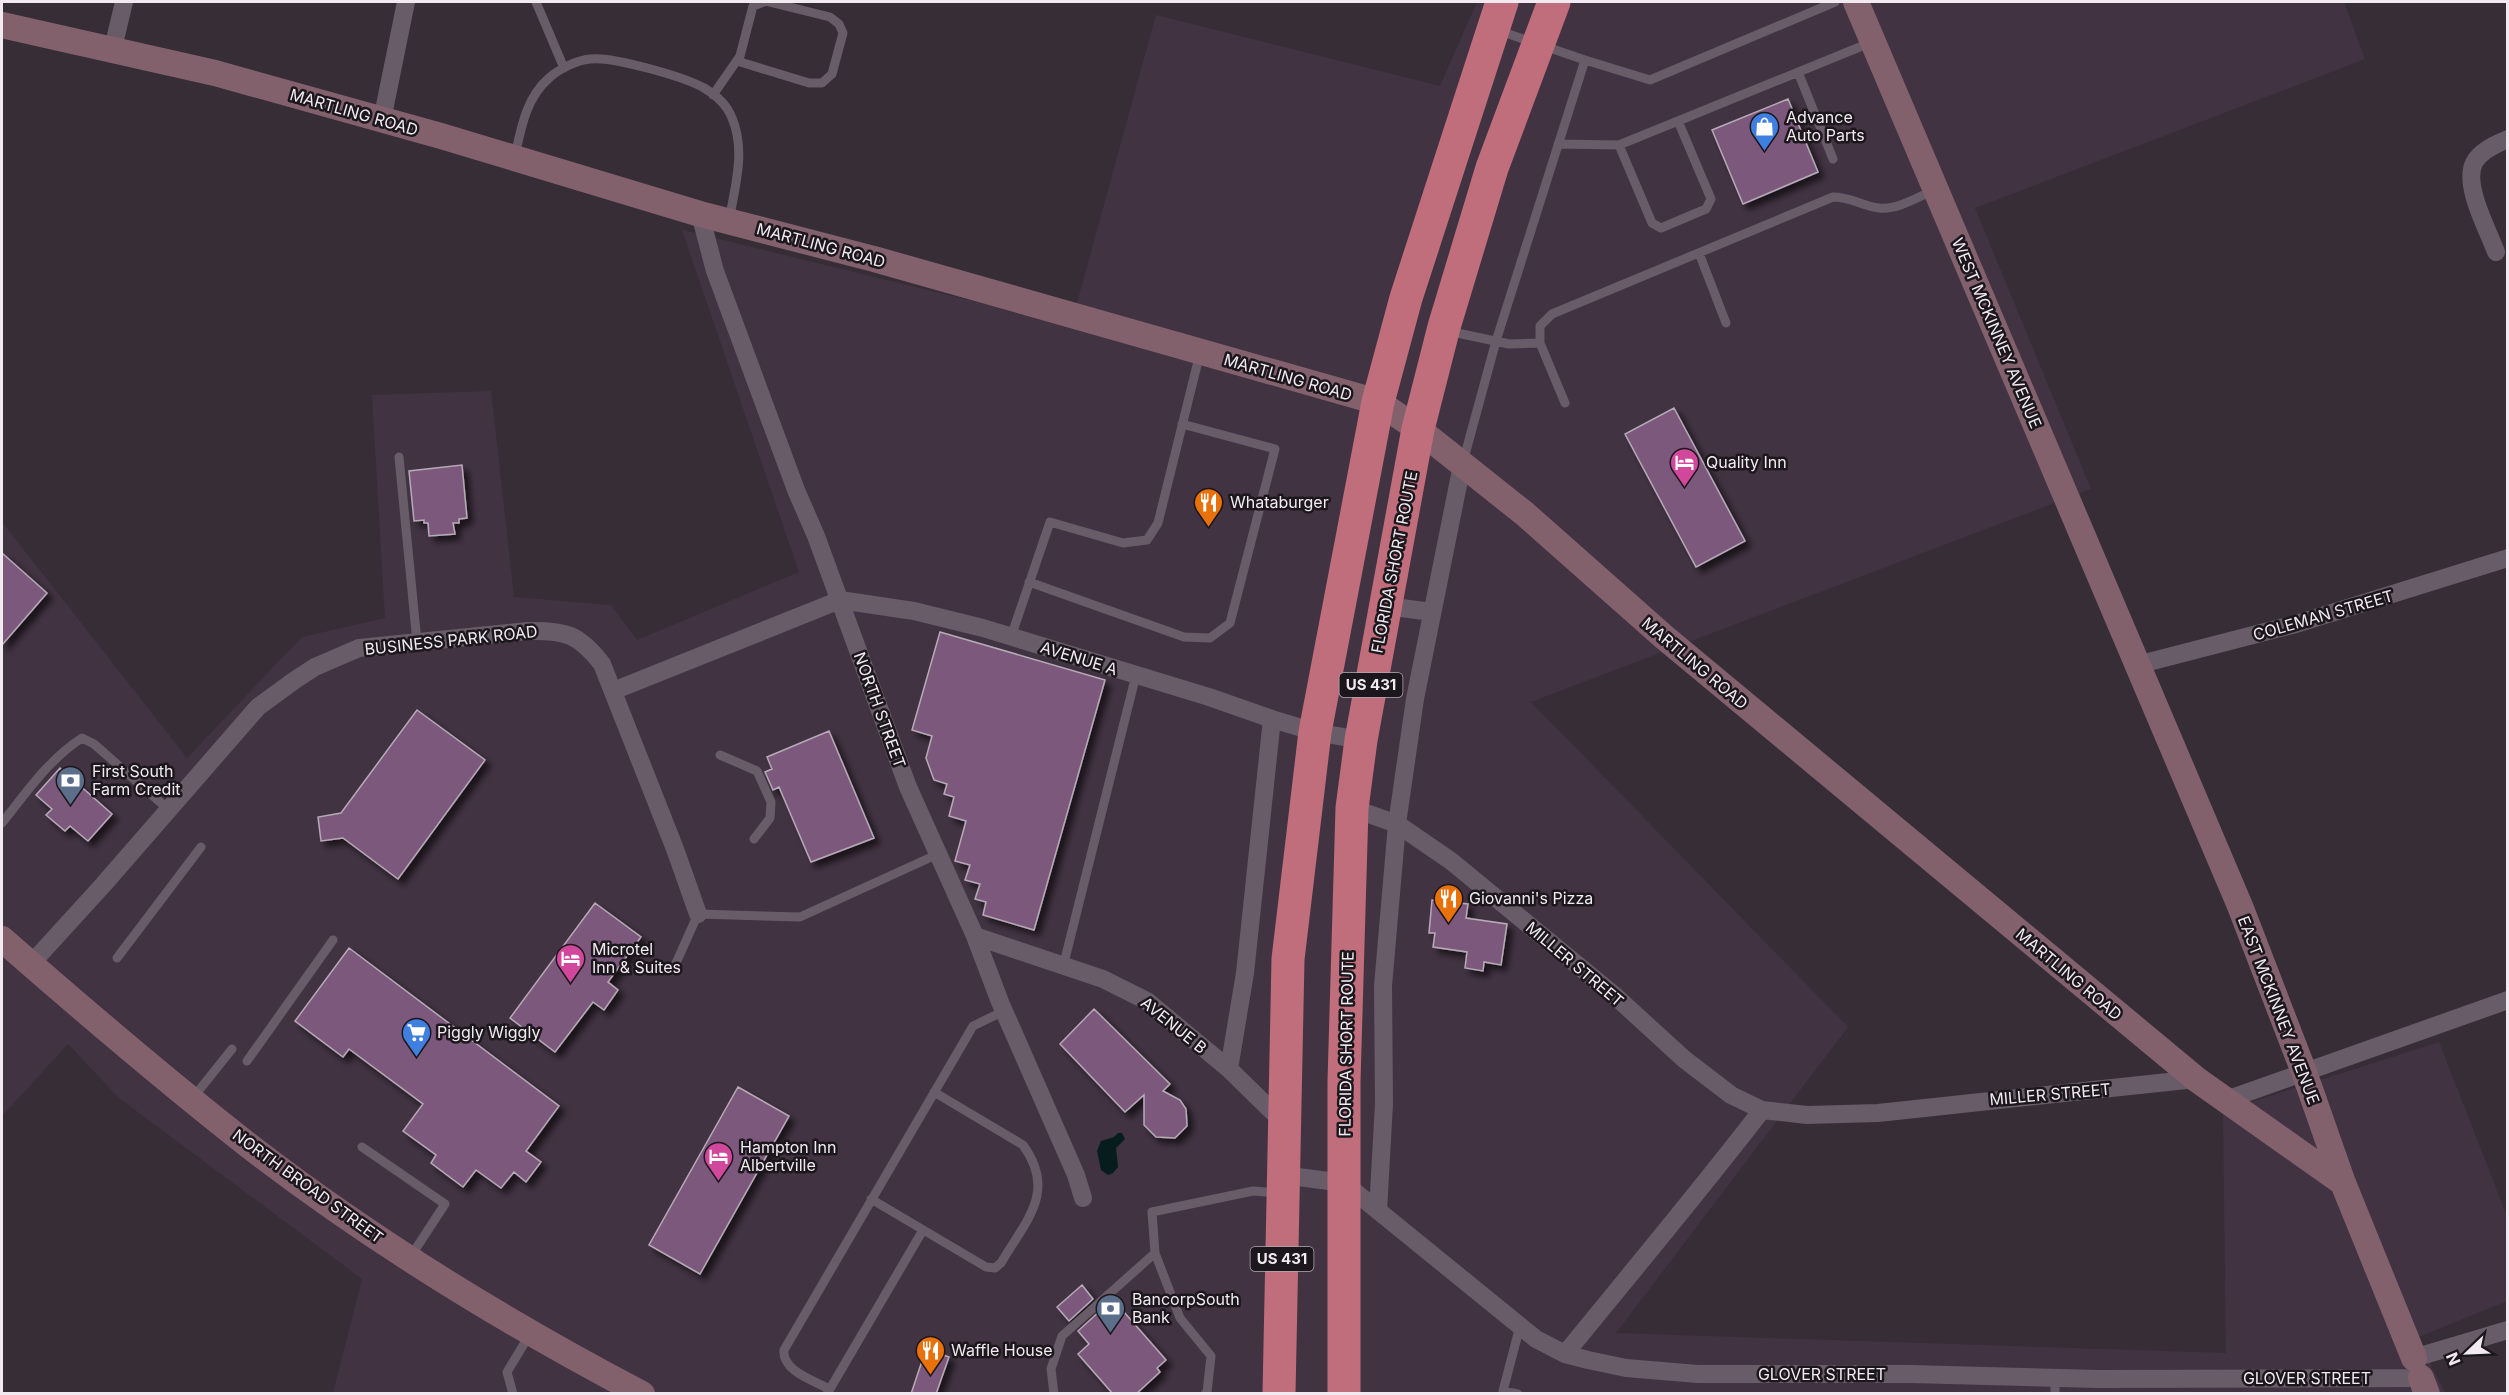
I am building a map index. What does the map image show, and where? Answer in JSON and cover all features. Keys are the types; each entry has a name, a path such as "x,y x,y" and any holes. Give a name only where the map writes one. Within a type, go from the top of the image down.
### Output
{"highway":[{"name":"FLORIDA SHORT ROUTE","path":"1344,1394 1344,1081 1352,808 1361,740 1419,429 1443,330 1492,168 1554,2"},
{"name":"US 431","path":"1279,1393 1288,959 1315,732 1378,402 1406,298 1498,15"}],"street":[{"path":"113,48 124,2"},
{"path":"382,120 406,2"},
{"name":"WEST MCKINNEY AVENUE","path":"1856,2 2137,665"},
{"name":"MARTLING ROAD","path":"2,25 215,72 700,214 874,259 1378,402 1419,429 1526,514 1664,637 2196,1079 2343,1183"},
{"path":"2496,252 2471,184 2474,164 2489,147 2508,139"},
{"name":"NORTH STREET","path":"700,214 715,272 840,600 908,787 975,936 1004,1011 1076,1175 1083,1198"},
{"path":"1378,1211 1384,1104 1383,986 1397,824 1415,699 1462,465"},
{"name":"COLEMAN STREET","path":"2137,665 2296,624 2508,558"},
{"path":"612,691 840,600"},
{"name":"AVENUE A","path":"840,600 914,611 1011,637 1315,732 1361,740"},
{"path":"1386,606 1432,612"},
{"name":"BUSINESS PARK ROAD","path":"31,964 104,885 258,707 295,680 315,667 359,648 528,631 561,632 574,636 588,646 602,664 675,849 698,914"},
{"name":"EAST MCKINNEY AVENUE","path":"2137,665 2231,885 2304,1072 2343,1183 2421,1377"},
{"path":"1229,1070 1245,973 1272,719"},
{"name":"MILLER STREET","path":"1352,808 1397,824 1488,890 1614,995 1684,1059 1731,1095 1762,1110 1807,1115 1878,1113 2196,1079"},
{"name":"AVENUE B","path":"975,936 1103,979 1148,1001 1229,1070 1285,1124"},
{"name":"NORTH BROAD STREET","path":"2,939 250,1146 345,1215 531,1332 642,1394"},
{"path":"2226,1100 2508,1000"},
{"path":"1565,1354 1618,1286 1688,1205 1762,1110"},
{"path":"1283,1184 1344,1184"},
{"name":"GLOVER STREET","path":"1344,1184 1536,1339 1565,1354 1626,1368 1698,1374 1910,1374 2055,1385 2421,1377 2508,1330"}],"lane":[{"path":"536,2 564,68"},
{"path":"713,95 737,61 753,6 764,2"},
{"path":"737,61 809,83 822,83 832,74 843,33 839,24 830,17 769,2"},
{"path":"1498,15 1538,44 1650,80 1835,2"},
{"path":"1558,144 1619,145 1874,41"},
{"path":"515,158 523,120 534,96 549,78 564,68 590,59 612,60 692,82 721,101 731,116 739,140 739,164 729,221"},
{"path":"1462,465 1496,341 1586,60"},
{"path":"1798,72 1833,159"},
{"path":"1619,145 1652,223 1662,228 1706,209 1711,199 1678,121"},
{"path":"1565,403 1540,343 1540,326 1552,314 1833,197 1845,197 1882,208 1897,206 1936,189"},
{"path":"1699,253 1726,323"},
{"path":"1443,330 1509,344 1540,343"},
{"path":"1011,637 1050,522 1124,543 1147,540 1158,523 1200,353"},
{"path":"1029,582 1184,637 1210,638 1230,623 1275,449 1182,424"},
{"path":"399,457 417,642"},
{"path":"1064,967 1136,675"},
{"path":"2,823 41,774 67,748 82,738 94,744 168,809"},
{"path":"720,755 757,771 771,802 770,818 754,839"},
{"path":"117,958 201,847"},
{"path":"676,963 698,914 800,917 938,854"},
{"path":"247,1061 333,940"},
{"path":"924,1230 828,1391 787,1366 783,1358 784,1350 973,1026 1004,1011"},
{"path":"192,1099 232,1049"},
{"path":"871,1199 986,1267 995,1268 1002,1263 1038,1200 1040,1182 1030,1154 1023,1145 934,1092"},
{"path":"362,1147 445,1204 410,1258"},
{"path":"1205,1394 1211,1356 1180,1318 1155,1253 1152,1212 1283,1184"},
{"path":"1054,1394 1051,1369 1062,1336 1155,1253"},
{"path":"1518,1394 1503,1391 1520,1326"},
{"path":"513,1394 507,1372 531,1332"}],"shaded area":[{"path":"1477,2 2344,2 2365,59 1975,208 2091,489 1531,702 1848,1027 1616,1333 2226,1353 2223,1111 2439,1042 2507,1216 2507,1301 2416,1338 2446,1394 333,1393 362,1279 119,1098 68,1044 2,1116 2,522 187,758 302,637 385,618 372,395 491,391 514,597 611,605 637,640 799,572 682,230 1071,325 1156,15 1440,86"},
{"path":"1122,1133 1125,1139 1116,1148 1118,1167 1108,1175 1101,1170 1097,1151 1101,1141 1114,1137"}],"building":[{"name":"Advance Auto Parts","path":"1788,99 1818,172 1743,204 1712,130"},
{"name":"Quality Inn","path":"1674,408 1745,541 1696,567 1625,434"},
{"path":"462,465 467,518 459,519 459,523 453,523 455,534 429,536 428,523 424,523 424,520 414,521 409,471"},
{"path":"2,553 47,593 2,645"},
{"path":"940,632 1105,680 1034,930 983,915 986,902 975,899 980,884 965,880 970,865 955,861 966,821 949,816 954,797 944,794 947,784 934,780 926,758 932,736 912,730"},
{"path":"417,710 485,760 398,879 343,838 321,841 318,817 341,813"},
{"path":"829,731 874,838 811,862 779,787 773,790 765,772 772,769 767,757"},
{"path":"60,768 112,814 88,841 70,826 65,831 46,815 52,809 36,795"},
{"path":"1432,900 1468,904 1466,918 1507,924 1501,965 1484,962 1483,971 1465,968 1467,952 1433,947 1435,933 1429,933"},
{"path":"595,903 641,937 608,982 618,990 604,1010 593,1002 555,1052 510,1018"},
{"path":"349,948 559,1106 526,1151 541,1162 526,1182 514,1172 501,1188 476,1170 463,1187 431,1163 436,1155 403,1131 423,1104 349,1049 343,1057 295,1021"},
{"path":"1094,1009 1170,1084 1163,1091 1180,1100 1186,1109 1187,1126 1175,1138 1156,1137 1144,1125 1144,1095 1125,1112 1060,1044"},
{"name":"Hampton Inn Albertville","path":"738,1087 789,1116 700,1274 649,1245"},
{"path":"1082,1285 1093,1299 1069,1321 1057,1307"},
{"name":"BancorpSouth Bank","path":"1102,1309 1113,1322 1124,1312 1166,1360 1157,1368 1160,1372 1136,1394 1113,1394 1078,1354 1089,1344 1078,1331"},
{"name":"Waffle House","path":"926,1349 949,1357 936,1394 911,1394"}],"place":[{"name":"Advance Auto Parts","path":"1765,152"},
{"name":"Quality Inn","path":"1685,488"},
{"name":"Whataburger","path":"1209,528"},
{"name":"First South Farm Credit","path":"71,806"},
{"name":"Giovanni's Pizza","path":"1448,924"},
{"name":"Microtel Inn & Suites","path":"571,984"},
{"name":"Piggly Wiggly","path":"416,1058"},
{"name":"Hampton Inn Albertville","path":"719,1182"},
{"name":"BancorpSouth Bank","path":"1111,1334"},
{"name":"Waffle House","path":"930,1376"}]}
